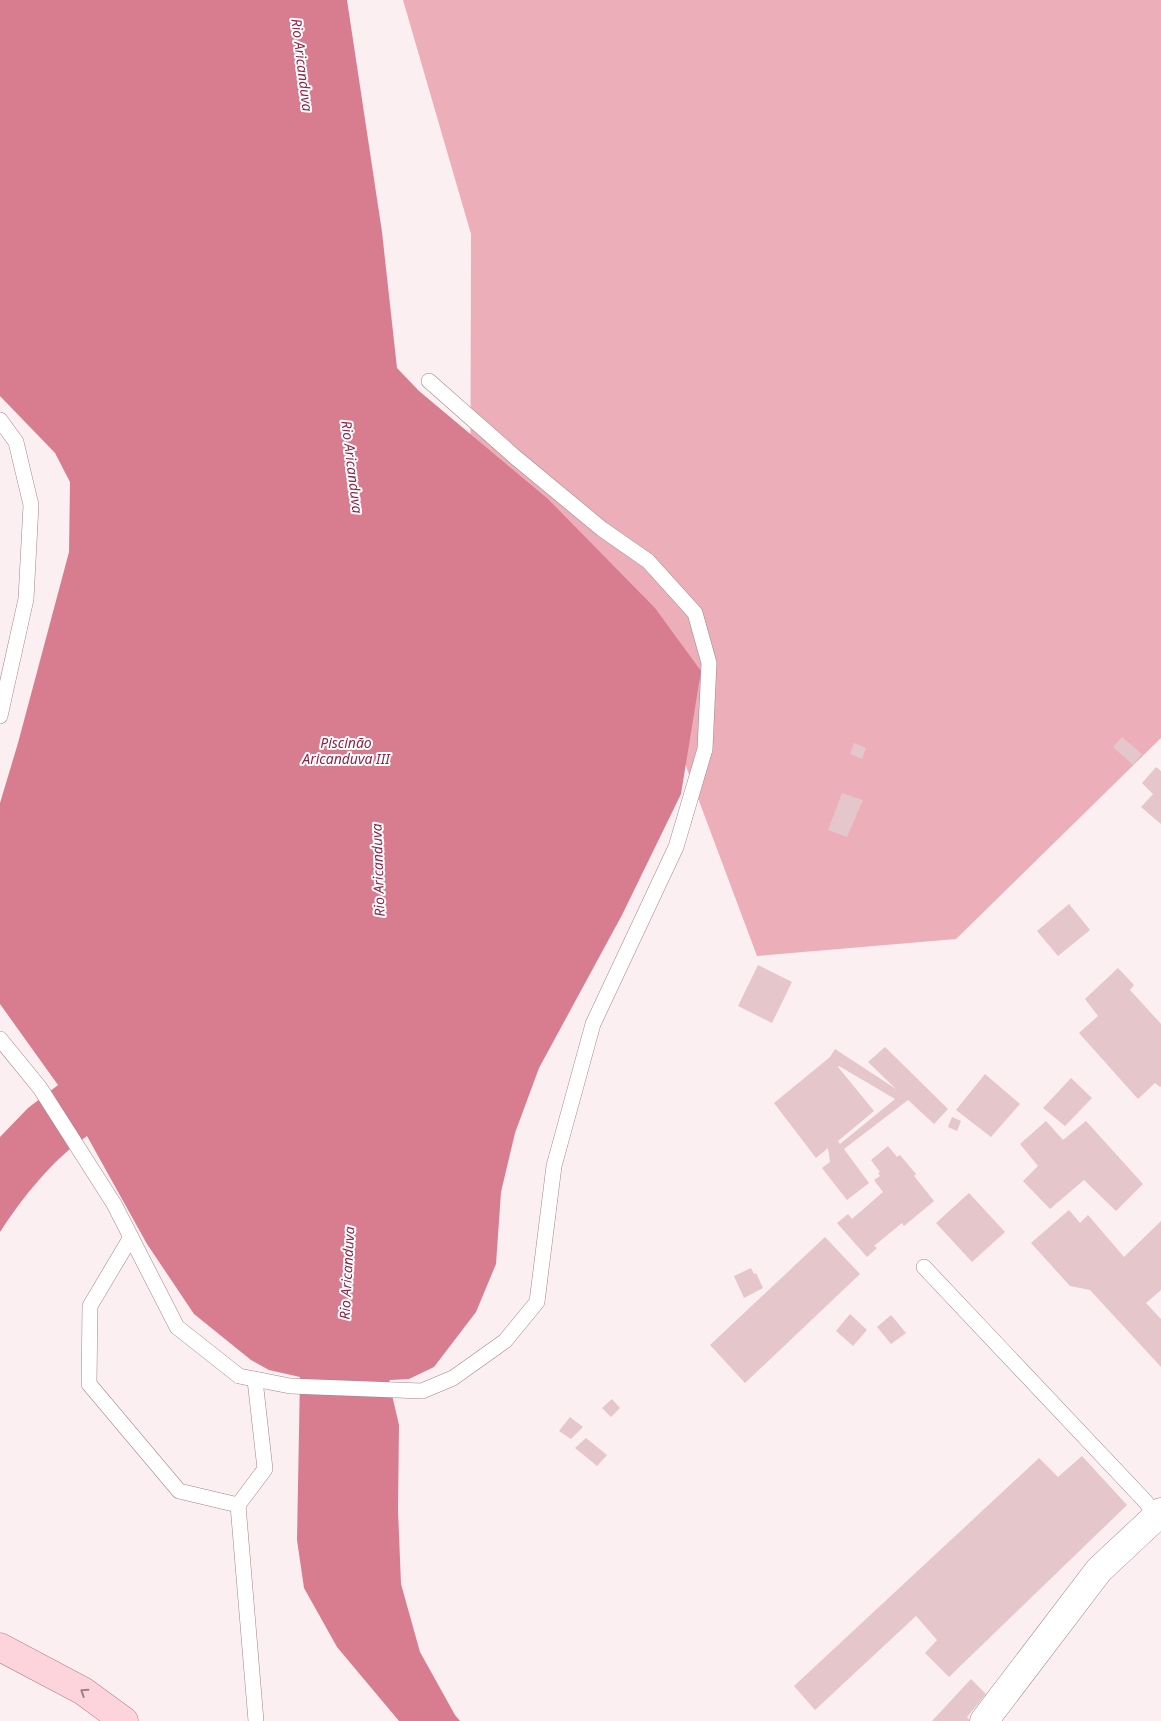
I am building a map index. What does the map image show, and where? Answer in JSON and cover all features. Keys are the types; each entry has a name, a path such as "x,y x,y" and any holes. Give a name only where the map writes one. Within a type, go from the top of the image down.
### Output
{"main road":[{"path":"0,1647 83,1691 124,1721"}],"street":[{"path":"984,1721 1099,1570 1159,1513"}],"lane":[{"path":"0,1039 40,1088 114,1204 177,1327 239,1376 290,1386 422,1391 453,1378 505,1341 537,1302 554,1166 593,1024 678,838 705,749 709,663 696,613 648,561 602,529 515,457 429,381"},
{"path":"0,420 16,442 31,505 26,599 0,716"},
{"path":"131,1238 90,1306 88,1384 179,1490 238,1505"},
{"path":"924,1267 1145,1501 1159,1513"},
{"path":"255,1380 265,1469 238,1505 256,1721"}],"shaded area":[{"path":"403,0 1161,0 1161,738 956,939 757,956 680,750 470,662 471,234"}],"water":[{"name":"Piscinão Aricanduva III","path":"0,0 347,0 382,232 397,368 419,391 548,499 655,608 701,671 681,794 622,915 539,1068 515,1133 501,1192 496,1264 476,1312 434,1367 409,1379 390,1380 389,1382 399,1425 398,1510 401,1584 420,1652 460,1721 399,1721 337,1647 304,1588 297,1540 300,1377 269,1370 251,1360 194,1314 147,1244 87,1136 62,1156 39,1180 0,1232 0,1137 28,1108 58,1085 0,1004 0,803 69,552 70,482 55,453 0,396"}],"building":[{"path":"1122,737 1142,754 1133,765 1113,747"},
{"path":"854,743 866,748 862,759 850,754"},
{"path":"1156,767 1161,771 1161,824 1141,807 1153,794 1142,783"},
{"path":"842,793 863,800 847,837 828,830"},
{"path":"1069,904 1090,930 1058,956 1037,931"},
{"path":"758,965 792,982 772,1023 738,1006"},
{"path":"1118,968 1134,985 1130,990 1161,1024 1161,1086 1155,1083 1138,1099 1079,1033 1098,1016 1085,999"},
{"path":"885,1047 948,1109 934,1124 908,1100 844,1149 869,1183 847,1200 822,1168 830,1162 828,1148 816,1158 774,1103 830,1057 835,1049 896,1089 868,1062","holes":["839,1066 895,1099 840,1144 838,1141 874,1111"]},
{"path":"985,1074 1020,1104 991,1137 956,1110"},
{"path":"1071,1078 1092,1098 1065,1126 1043,1108"},
{"path":"952,1117 961,1121 957,1131 948,1127"},
{"path":"1046,1121 1063,1140 1086,1121 1143,1184 1116,1211 1084,1180 1050,1209 1023,1181 1038,1166 1020,1144"},
{"path":"888,1146 897,1157 900,1155 916,1174 914,1176 934,1201 904,1226 902,1223 874,1246 877,1248 867,1257 837,1223 848,1214 852,1219 883,1192 874,1180 880,1176 878,1173 880,1172 871,1160"},
{"path":"969,1193 1005,1232 972,1262 936,1223"},
{"path":"1069,1210 1080,1223 1088,1215 1124,1257 1161,1221 1161,1290 1146,1303 1161,1319 1161,1367 1090,1290 1070,1286 1031,1243"},
{"path":"825,1237 860,1274 745,1383 710,1345"},
{"path":"751,1268 754,1274 756,1273 763,1288 744,1298 734,1276"},
{"path":"850,1314 867,1330 853,1346 836,1331"},
{"path":"891,1315 906,1333 891,1344 877,1327"},
{"path":"612,1399 620,1408 611,1417 602,1408"},
{"path":"570,1417 583,1427 571,1439 559,1431"},
{"path":"586,1438 607,1455 597,1466 575,1448"},
{"path":"1082,1456 1127,1505 949,1677 925,1653 937,1640 916,1616 815,1710 794,1686 1039,1458 1058,1477"},
{"path":"971,1679 986,1694 967,1717 970,1720 932,1721"}],"water label":[{"name":"Rio Aricanduva","path":"302,65"},
{"name":"Rio Aricanduva","path":"352,467"},
{"name":"Rio Aricanduva","path":"378,870"},
{"name":"Rio Aricanduva","path":"347,1273"}]}
